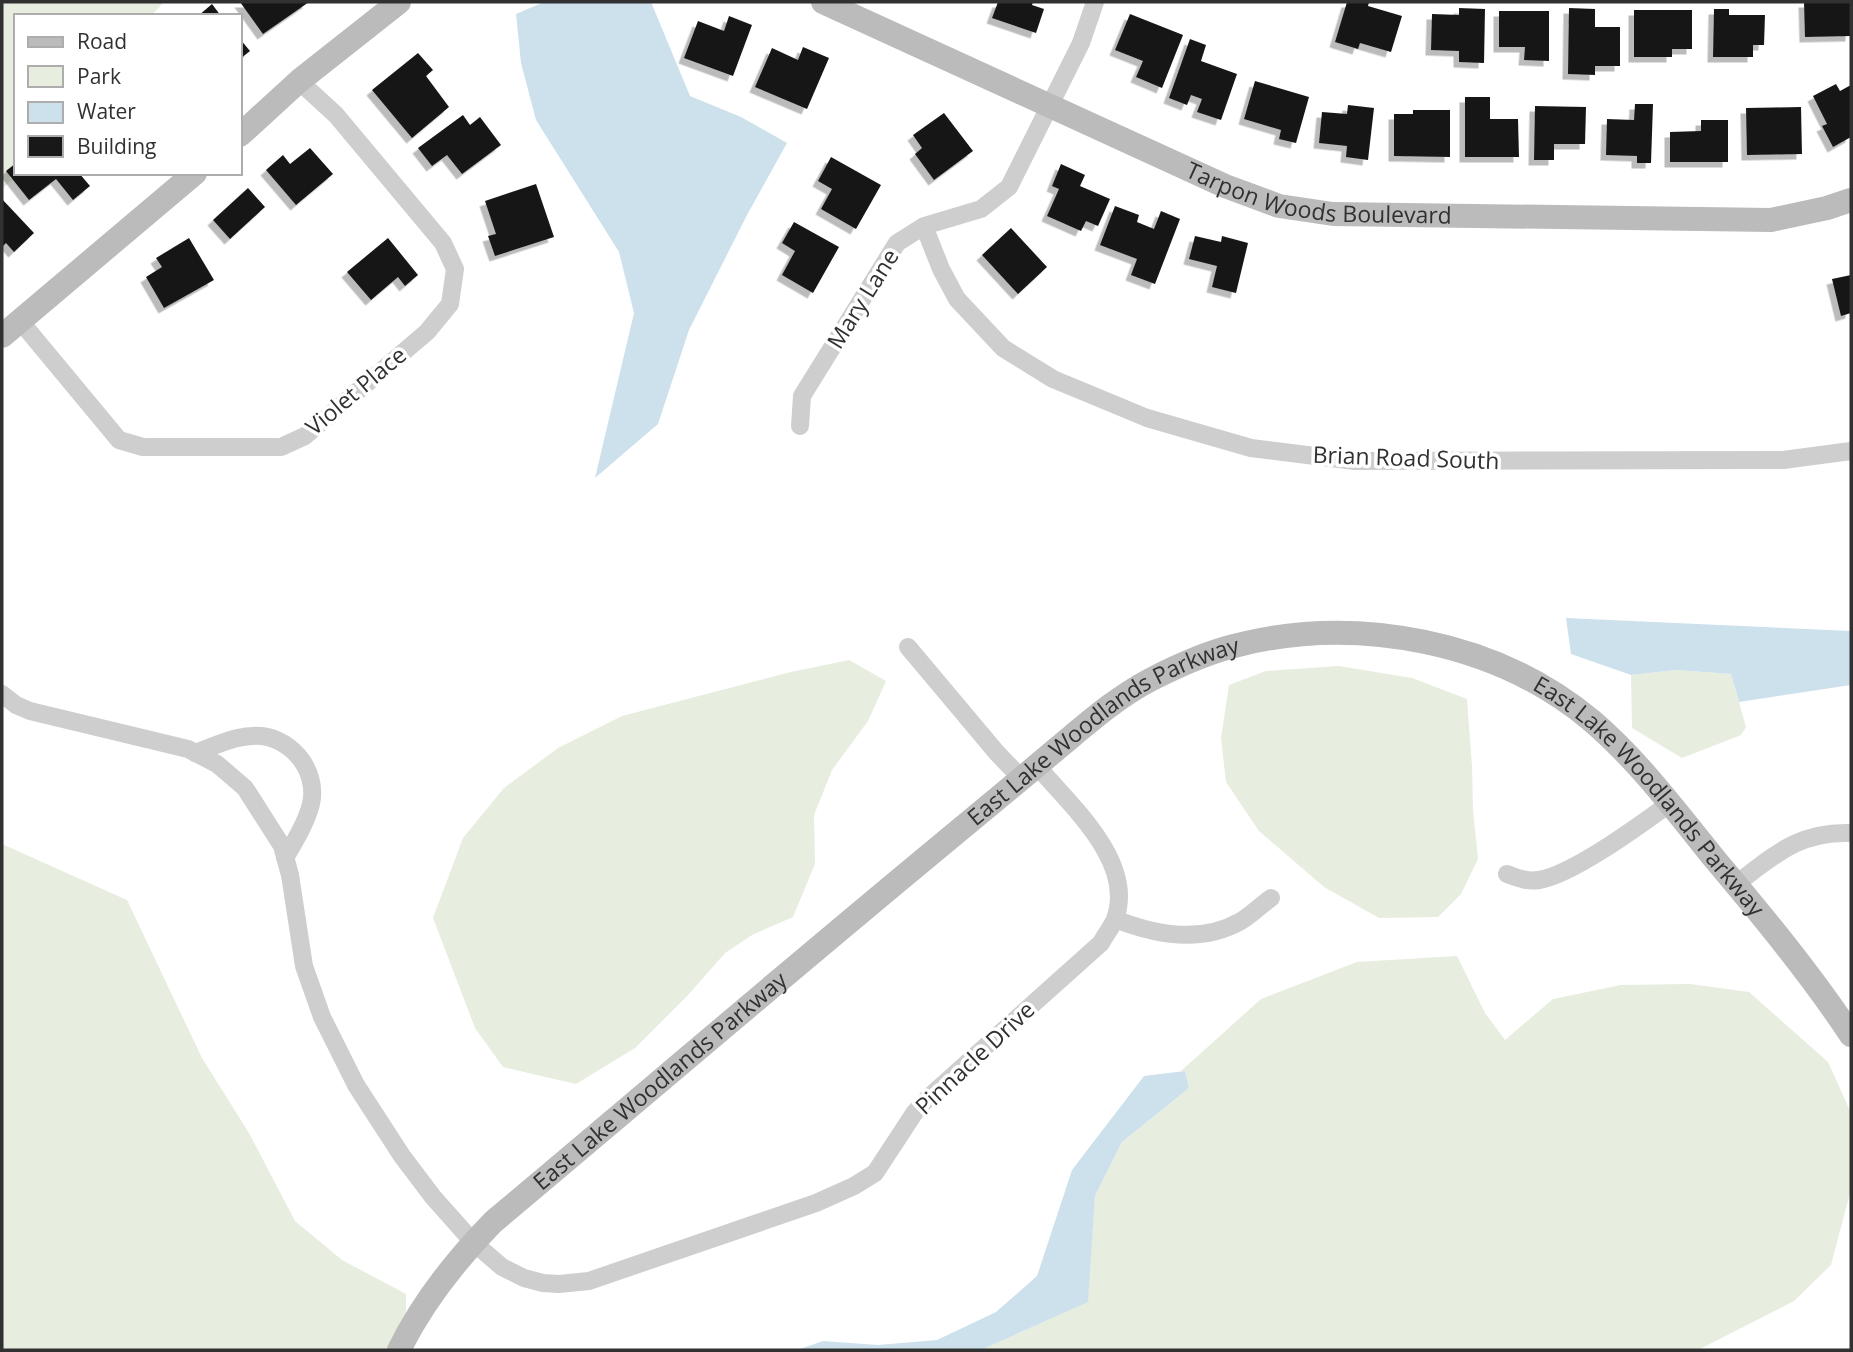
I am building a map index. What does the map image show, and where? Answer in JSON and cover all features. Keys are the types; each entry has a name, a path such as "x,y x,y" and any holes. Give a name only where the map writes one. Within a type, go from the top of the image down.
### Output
{"street":[{"path":"242,133 299,80 399,2"},
{"name":"Mary Lane","path":"800,426 802,396 882,263 897,243 925,226 981,209 1009,187 1081,43 1095,2"},
{"name":"Tarpon Woods Boulevard","path":"835,4 1050,107 1224,186 1279,206 1333,214 1771,220 1851,200"},
{"name":"Violet Place","path":"11,329 118,440 143,447 281,447 305,436 427,332 450,304 454,269 443,243 336,115 299,80"},
{"path":"11,329 193,175"},
{"name":"Brian Road South","path":"925,226 941,269 957,299 1003,348 1053,379 1147,418 1251,448 1355,461 1783,460 1851,452"},
{"name":"East Lake Woodlands Parkway","path":"399,1350 426,1304 473,1242 493,1222 1129,692 1191,661 1235,645 1276,637 1353,634 1398,637 1439,646 1511,670 1573,706 1631,756 1802,966 1851,1035"},
{"path":"908,647 1104,845 1116,871 1118,897 1115,919 1153,932 1196,935 1241,922 1271,898"},
{"name":"Pinnacle Drive","path":"2,694 16,705 30,711 195,753 217,764 246,788 282,846 290,875 304,966 322,1017 371,1111 418,1178 473,1242 502,1267 524,1278 551,1283 589,1281 816,1203 854,1186 875,1172 926,1099 1101,943 1115,919"},
{"path":"195,753 223,741 255,735 270,737 294,749 304,765 312,790 308,813 285,858"},
{"path":"1507,874 1524,880 1549,877 1607,846 1669,804"},
{"path":"1735,884 1792,844 1808,837 1851,833"}],"green space":[{"path":"2,2 164,2 153,14 14,14 14,175 17,175 2,189"},
{"path":"849,660 886,681 868,721 832,770 814,815 815,864 793,917 752,935 725,953 635,1048 576,1084 503,1067 475,1028 433,918 463,838 504,788 558,748 622,716 791,672"},
{"path":"1339,666 1412,678 1467,699 1478,859 1461,894 1438,917 1379,918 1324,887 1259,831 1226,782 1221,738 1229,685 1266,671"},
{"path":"1676,670 1731,674 1746,727 1741,735 1682,758 1632,728 1631,675"},
{"path":"2,844 127,900 202,1058 249,1133 295,1221 342,1260 406,1294 406,1317 389,1350 2,1350"},
{"path":"1457,956 1485,1013 1505,1040 1553,999 1621,985 1690,984 1749,992 1828,1062 1851,1113 1851,1189 1831,1265 1794,1301 1698,1350 981,1350 1087,1302 1095,1196 1122,1142 1189,1088 1185,1071 1181,1071 1261,999 1357,962"}],"water":[{"path":"544,2 651,2 690,96 741,117 787,143 689,330 658,424 595,478 634,313 619,252 536,120 521,63 516,14"},
{"path":"1566,618 1851,631 1851,685 1739,702 1731,674 1676,670 1631,675 1571,654"},
{"path":"1185,1071 1189,1088 1122,1142 1095,1196 1088,1302 981,1350 797,1350 823,1341 878,1345 937,1340 996,1312 1037,1276 1072,1170 1144,1076"}],"building":[{"path":"240,2 309,2 263,34"},
{"path":"998,2 1033,2 1032,5 1044,9 1036,33 992,18"},
{"path":"1347,2 1369,2 1368,6 1402,16 1391,52 1360,43 1358,49 1335,42"},
{"path":"1804,2 1851,2 1851,36 1805,37"},
{"path":"212,4 220,14 200,14"},
{"path":"1459,8 1485,9 1484,63 1459,62 1459,51 1431,50 1432,14 1459,15"},
{"path":"1569,8 1595,9 1595,27 1620,27 1620,66 1595,66 1595,75 1568,74"},
{"path":"1714,9 1729,9 1729,15 1765,15 1764,45 1753,45 1753,57 1713,57"},
{"path":"1634,10 1692,10 1692,49 1672,49 1672,57 1634,57"},
{"path":"1499,11 1549,11 1549,61 1524,60 1525,47 1499,47"},
{"path":"1130,14 1183,35 1162,88 1136,77 1143,61 1115,50"},
{"path":"729,16 752,25 733,76 684,58 698,21 724,31"},
{"path":"1190,39 1206,45 1201,61 1237,74 1221,120 1197,112 1202,99 1191,95 1187,105 1169,98"},
{"path":"242,41 250,51 242,57"},
{"path":"803,47 829,58 807,109 755,87 772,48 798,60"},
{"path":"418,53 433,70 426,76 449,107 412,138 372,90"},
{"path":"1255,81 1309,97 1296,143 1279,139 1281,130 1244,119"},
{"path":"1836,84 1840,91 1851,85 1851,137 1833,147 1822,126 1827,124 1813,96"},
{"path":"1465,97 1490,97 1490,119 1518,119 1519,157 1465,157"},
{"path":"1635,104 1653,104 1651,163 1637,163 1637,156 1606,155 1607,119 1634,120"},
{"path":"1348,105 1374,108 1368,160 1346,157 1347,146 1319,143 1322,112 1347,114"},
{"path":"1535,106 1586,107 1585,144 1554,144 1554,160 1534,160"},
{"path":"1801,107 1802,154 1747,155 1746,108"},
{"path":"1413,110 1450,110 1450,157 1394,156 1394,114 1413,114"},
{"path":"944,113 973,151 934,180 915,154 922,148 913,135"},
{"path":"463,115 470,125 480,117 501,145 462,174 447,155 432,166 418,148"},
{"path":"1701,120 1728,120 1728,162 1670,162 1670,132 1701,131"},
{"path":"310,148 333,174 296,205 266,170 283,155 290,164"},
{"path":"831,157 881,185 856,229 821,209 832,189 818,181"},
{"path":"1061,164 1085,175 1080,186 1110,199 1098,226 1086,221 1081,231 1047,216 1059,189 1052,186"},
{"path":"14,165 14,175 81,175 90,186 73,200 56,179 29,200 6,171"},
{"path":"536,184 554,237 495,256 488,236 496,234 485,201"},
{"path":"248,188 265,207 230,239 213,220"},
{"path":"2,199 34,233 14,252 6,243 2,247"},
{"path":"1115,206 1139,215 1137,222 1154,229 1161,211 1180,219 1155,284 1131,275 1137,259 1100,245"},
{"path":"794,222 839,247 813,293 782,275 795,251 782,243"},
{"path":"1011,228 1047,267 1018,294 982,255"},
{"path":"1195,236 1221,242 1222,236 1248,243 1236,293 1212,287 1217,266 1189,259"},
{"path":"189,238 214,280 164,308 146,277 162,267 156,258"},
{"path":"388,238 418,275 405,286 398,277 371,300 347,272"},
{"path":"1851,275 1851,313 1841,316 1832,279"}]}
